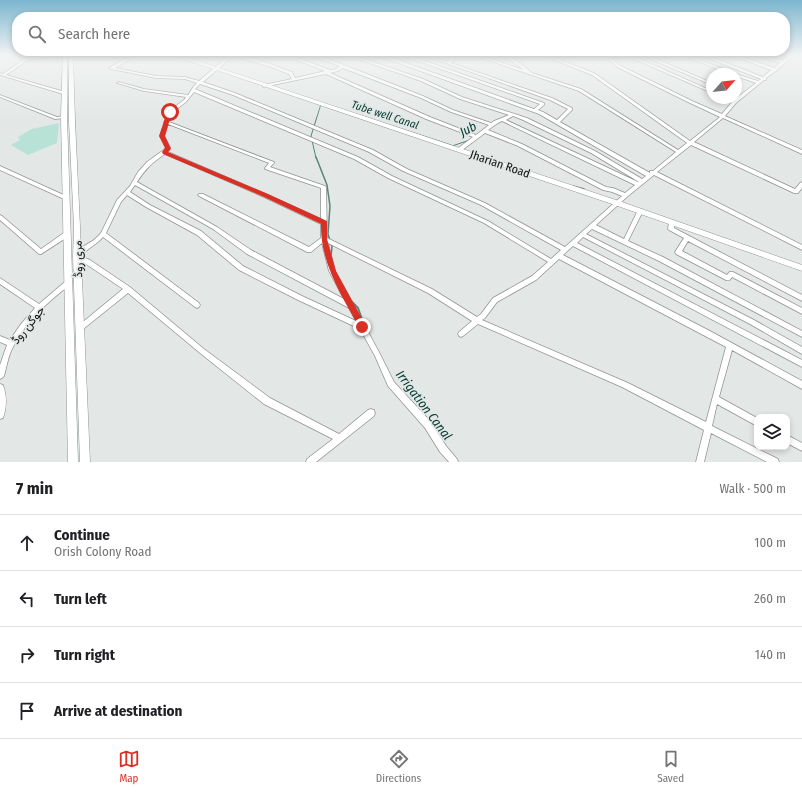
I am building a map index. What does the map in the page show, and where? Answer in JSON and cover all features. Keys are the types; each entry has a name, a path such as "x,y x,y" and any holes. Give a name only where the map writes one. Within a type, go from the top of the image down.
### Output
{"main road":[{"name":"مری روڈ","path":"67,77 64,93 64,140 73,462"},
{"name":"مری روڈ","path":"70,77 77,227 85,462"},
{"name":"Jharian Road","path":"236,77 617,203 802,268"},
{"path":"64,140 73,138"}],"street":[{"path":"7,77 64,93"},
{"path":"154,77 185,78 201,82 372,151 405,170 483,204 566,250"},
{"path":"208,77 193,90 189,96 171,111 162,136 168,149 146,166 135,183 119,201 104,234 96,242 83,250 77,257 88,262 128,289 202,351 267,401 339,438"},
{"path":"264,86 306,77"},
{"path":"337,77 428,118 477,137"},
{"path":"369,77 492,126"},
{"path":"412,77 461,98 513,115 565,138 640,183"},
{"path":"439,77 534,111 557,122 650,174 802,248"},
{"path":"465,77 543,104 534,111"},
{"path":"487,77 551,99 571,109 557,122"},
{"path":"538,77 580,90 678,151"},
{"path":"597,77 688,142 796,192 802,184"},
{"path":"640,77 802,152"},
{"path":"677,77 706,89"},
{"path":"694,77 706,81"},
{"path":"742,77 759,83"},
{"path":"759,77 765,79"},
{"path":"743,96 768,77"},
{"path":"119,83 144,90 189,96"},
{"path":"193,90 356,158 390,177 486,222 552,262"},
{"path":"0,96 57,118 64,118"},
{"path":"461,334 483,316 495,300 534,278 650,174 722,116 733,104"},
{"path":"459,150 492,126 513,115"},
{"path":"502,120 640,183"},
{"path":"166,122 272,163 267,168 323,187 324,239 332,271 391,384 428,425 443,449 454,462"},
{"path":"485,131 520,145 605,189 613,190 626,195"},
{"path":"165,152 324,223"},
{"path":"0,168 66,198"},
{"path":"135,183 215,228 249,252 351,306"},
{"path":"128,192 148,206 199,233 241,268 362,327"},
{"path":"201,195 309,250 324,239"},
{"path":"625,242 640,211"},
{"path":"0,217 41,252 67,234"},
{"path":"672,222 671,230 802,298"},
{"path":"592,226 661,259 802,334"},
{"path":"104,234 197,305"},
{"path":"582,235 752,322 802,351"},
{"path":"687,238 678,252 728,278 731,274 802,310"},
{"path":"324,239 430,291 477,321 625,385 775,462"},
{"path":"573,243 802,364"},
{"path":"559,256 730,345 802,385"},
{"path":"0,282 40,308"},
{"name":"جوگن روڈ","path":"0,376 11,344 23,327 40,308 69,282"},
{"path":"80,328 128,289"},
{"path":"0,339 11,344"},
{"path":"700,462 708,436 708,428 715,399 730,345"},
{"path":"0,388 2,401 0,415"},
{"path":"715,399 754,420"},
{"path":"310,462 371,413"},
{"path":"790,441 802,447"}],"green space":[{"path":"59,123 57,143 28,155 11,145 20,140 18,137 32,129"}],"waterway":[{"path":"316,158 311,136 321,104"},
{"name":"Tube well Canal","path":"377,121 451,145"},
{"name":"Jub","path":"452,146 470,140"},
{"name":"Irrigation Canal","path":"316,157 327,185 330,206 328,234 332,247 331,257"},
{"name":"Tube well Canal","path":"573,186 584,189"},
{"name":"Irrigation Canal","path":"351,301 358,308 363,322"}],"route":[{"path":"170,112 162,136 162,139 167,145 168,149 165,152 324,223 324,239 332,271 362,327"}]}
